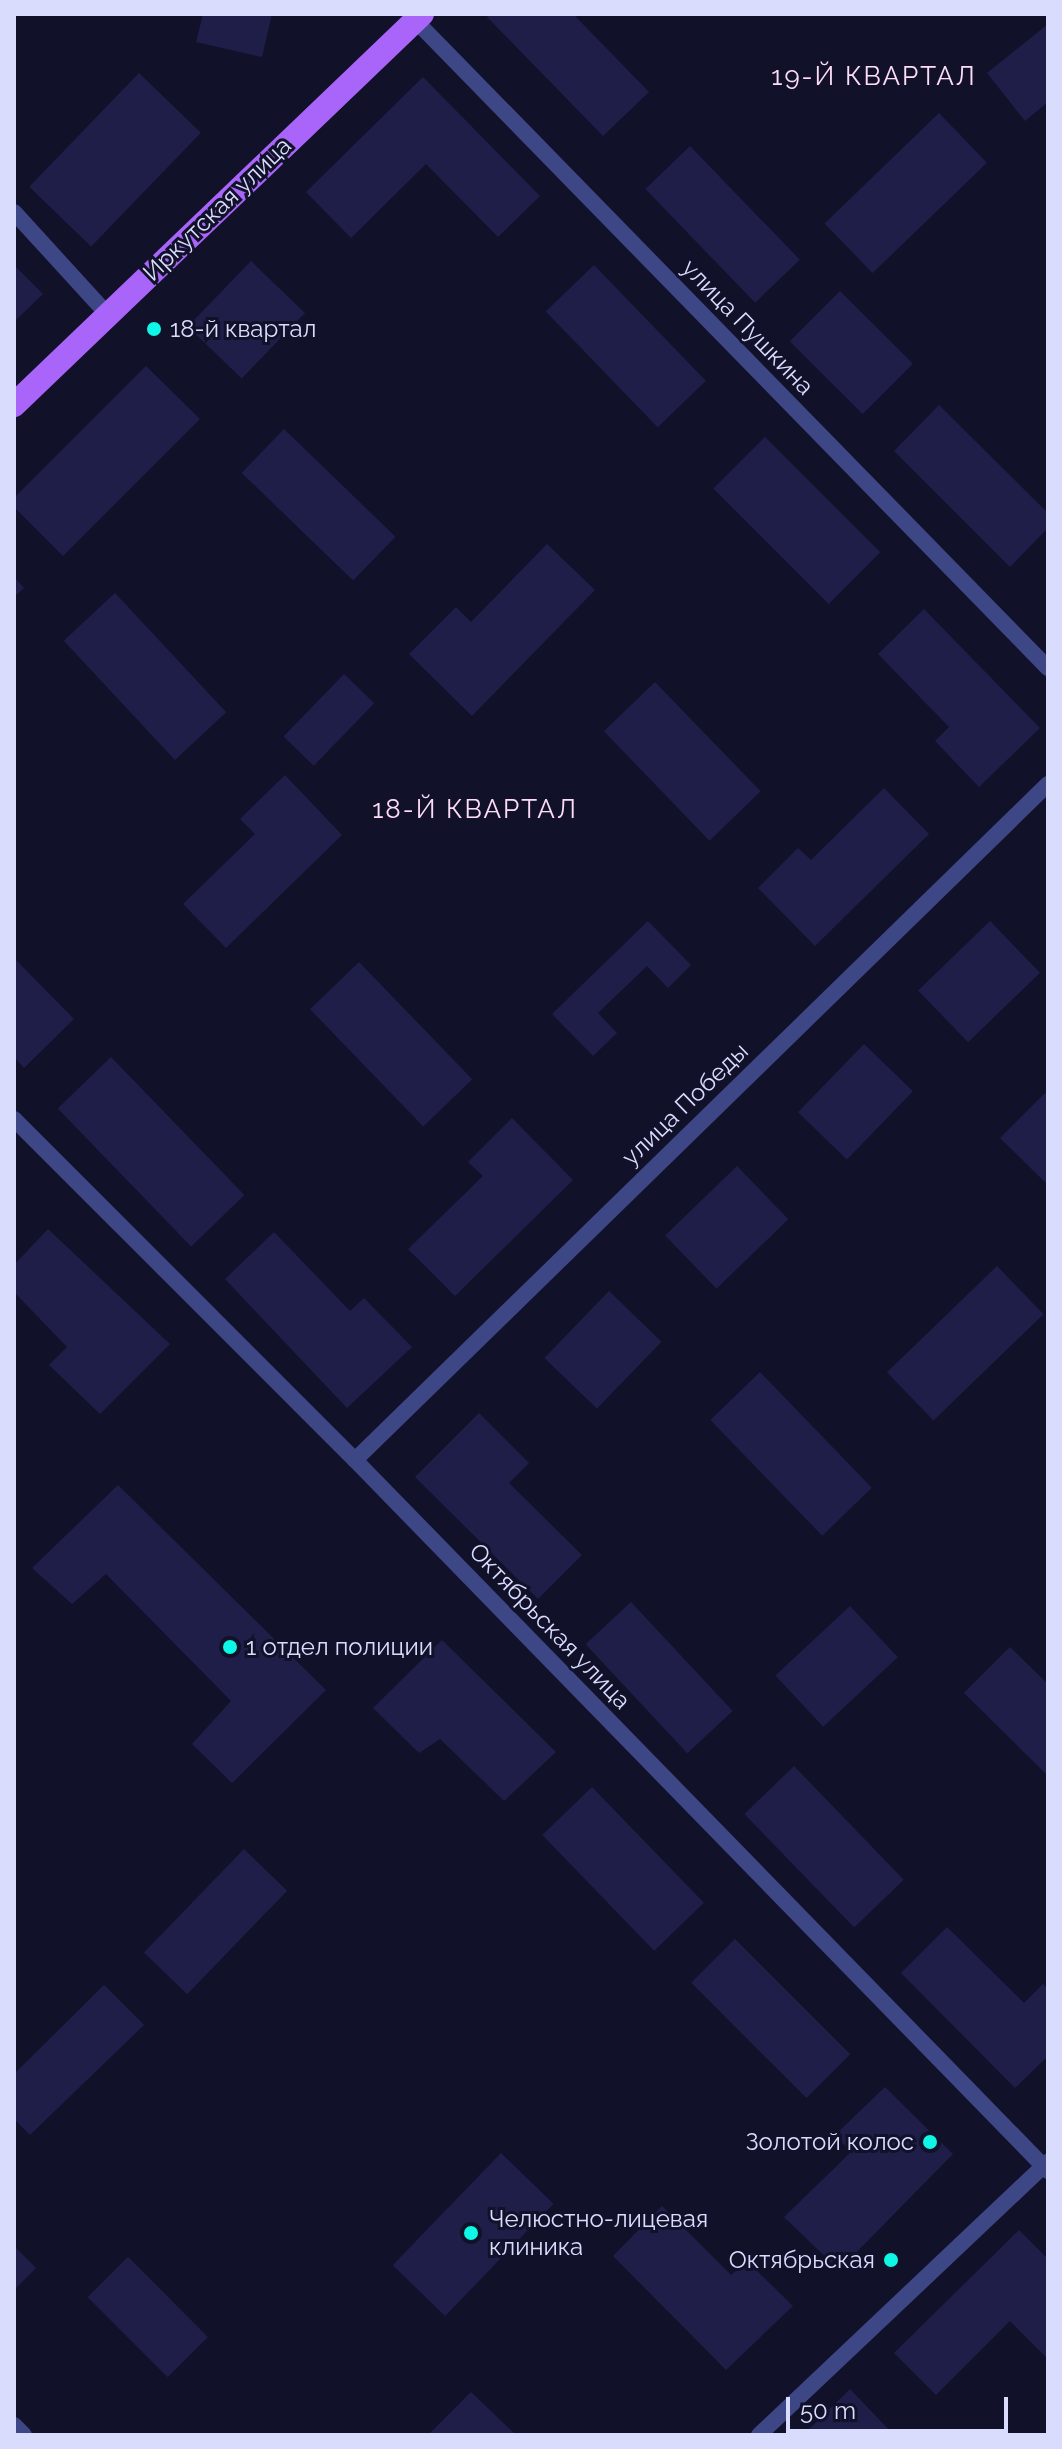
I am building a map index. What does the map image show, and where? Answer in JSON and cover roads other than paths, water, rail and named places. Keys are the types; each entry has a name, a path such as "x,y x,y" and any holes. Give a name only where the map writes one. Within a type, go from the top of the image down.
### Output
{"main road":[{"name":"Иркутская улица","path":"14,405 415,16"}],"street":[{"name":"улица Пушкина","path":"415,16 1048,668"},
{"path":"14,212 107,314"},
{"name":"улица Победы","path":"355,1460 1048,784"},
{"name":"Октябрьская улица","path":"14,1119 355,1460 1046,2167"},
{"path":"759,2435 1046,2167"},
{"path":"14,2425 24,2435"}],"place":[{"name":"18-й квартал","path":"154,329"},
{"name":"1 отдел полиции","path":"230,1647"},
{"name":"Золотой колос","path":"930,2142"},
{"name":"Челюстно-лицевая клиника","path":"471,2233"},
{"name":"Октябрьская","path":"891,2260"}],"district":[{"name":"19-Й КВАРТАЛ","path":"874,77"},
{"name":"18-Й КВАРТАЛ","path":"475,810"}]}
